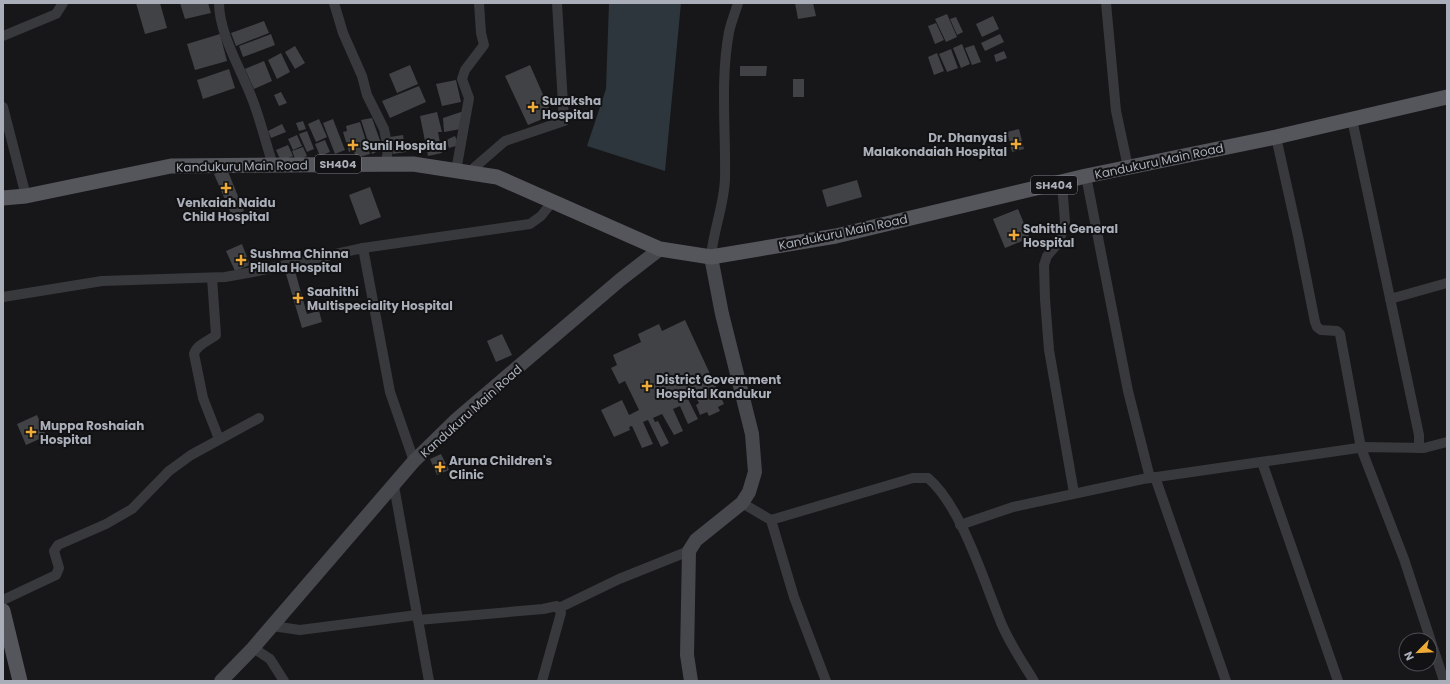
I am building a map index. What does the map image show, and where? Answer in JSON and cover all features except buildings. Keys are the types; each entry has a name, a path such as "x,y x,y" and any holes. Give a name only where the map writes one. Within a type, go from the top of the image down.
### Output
{"main road":[{"name":"Kandukuru Main Road","path":"3,198 26,196 171,166 413,164 497,177 660,249 711,257 836,236 1062,183 1086,176 1276,137 1447,97"},
{"path":"3,611 20,681"}],"street":[{"path":"3,36 56,14 63,3"},
{"path":"219,3 219,12 228,40 253,101 273,165"},
{"path":"334,3 343,33 362,76 367,95 384,129 388,148 386,164"},
{"path":"462,172 469,98 462,80 465,70 484,44 481,33 479,3"},
{"path":"462,172 505,141 564,121 557,3"},
{"path":"691,681 687,655 689,551 696,540 742,503 749,492 755,472 752,434 722,314 711,257 712,239 721,211 725,180 724,87 729,32 738,3"},
{"path":"1106,3 1116,105 1128,167"},
{"path":"3,107 26,196"},
{"path":"1352,119 1419,434 1419,448"},
{"path":"1276,137 1315,322 1317,327 1321,330 1332,330 1340,334 1361,448 1404,559 1444,681"},
{"path":"1086,176 1128,391 1153,477 1226,681"},
{"path":"1062,183 1065,222 1059,242 1047,256 1044,265 1045,299 1049,350 1074,493"},
{"path":"3,297 102,281 212,278 253,272 363,248 530,224 541,216 552,201"},
{"path":"363,248 390,392 414,462"},
{"name":"Kandukuru Main Road","path":"221,681 253,648 414,462 457,419 620,280 660,249"},
{"path":"212,278 216,334 198,347 194,354 203,398 219,439"},
{"path":"1390,299 1447,283"},
{"path":"3,600 56,575 59,568 54,551 58,545 106,524 132,509 169,471 191,455 259,418"},
{"path":"960,525 1013,507 1153,477 1361,448 1419,448 1447,442"},
{"path":"1262,462 1338,681"},
{"path":"771,520 919,477 928,478 936,485 960,525 969,543 1003,626 1034,681"},
{"path":"394,486 428,681"},
{"path":"742,503 771,520 794,597 826,681"},
{"path":"272,626 300,630 417,617 543,609 557,606 559,608 619,579 689,551"},
{"path":"542,681 561,613 559,608"},
{"path":"253,648 270,659 284,681"}],"shaded area":[{"path":"609,3 681,3 665,171 587,146 606,89"}],"place":[{"name":"Suraksha Hospital","path":"533,107"},
{"name":"Dr. Dhanyasi Malakondaiah Hospital","path":"1016,144"},
{"name":"Sunil Hospital","path":"353,145"},
{"name":"Venkaiah Naidu Child Hospital","path":"226,188"},
{"name":"Sahithi General Hospital","path":"1014,235"},
{"name":"Sushma Chinna Pillala Hospital","path":"241,260"},
{"name":"Saahithi Multispeciality Hospital","path":"298,298"},
{"name":"District Government Hospital Kandukur","path":"647,386"},
{"name":"Muppa Roshaiah Hospital","path":"31,432"},
{"name":"Aruna Children's Clinic","path":"440,467"}]}
